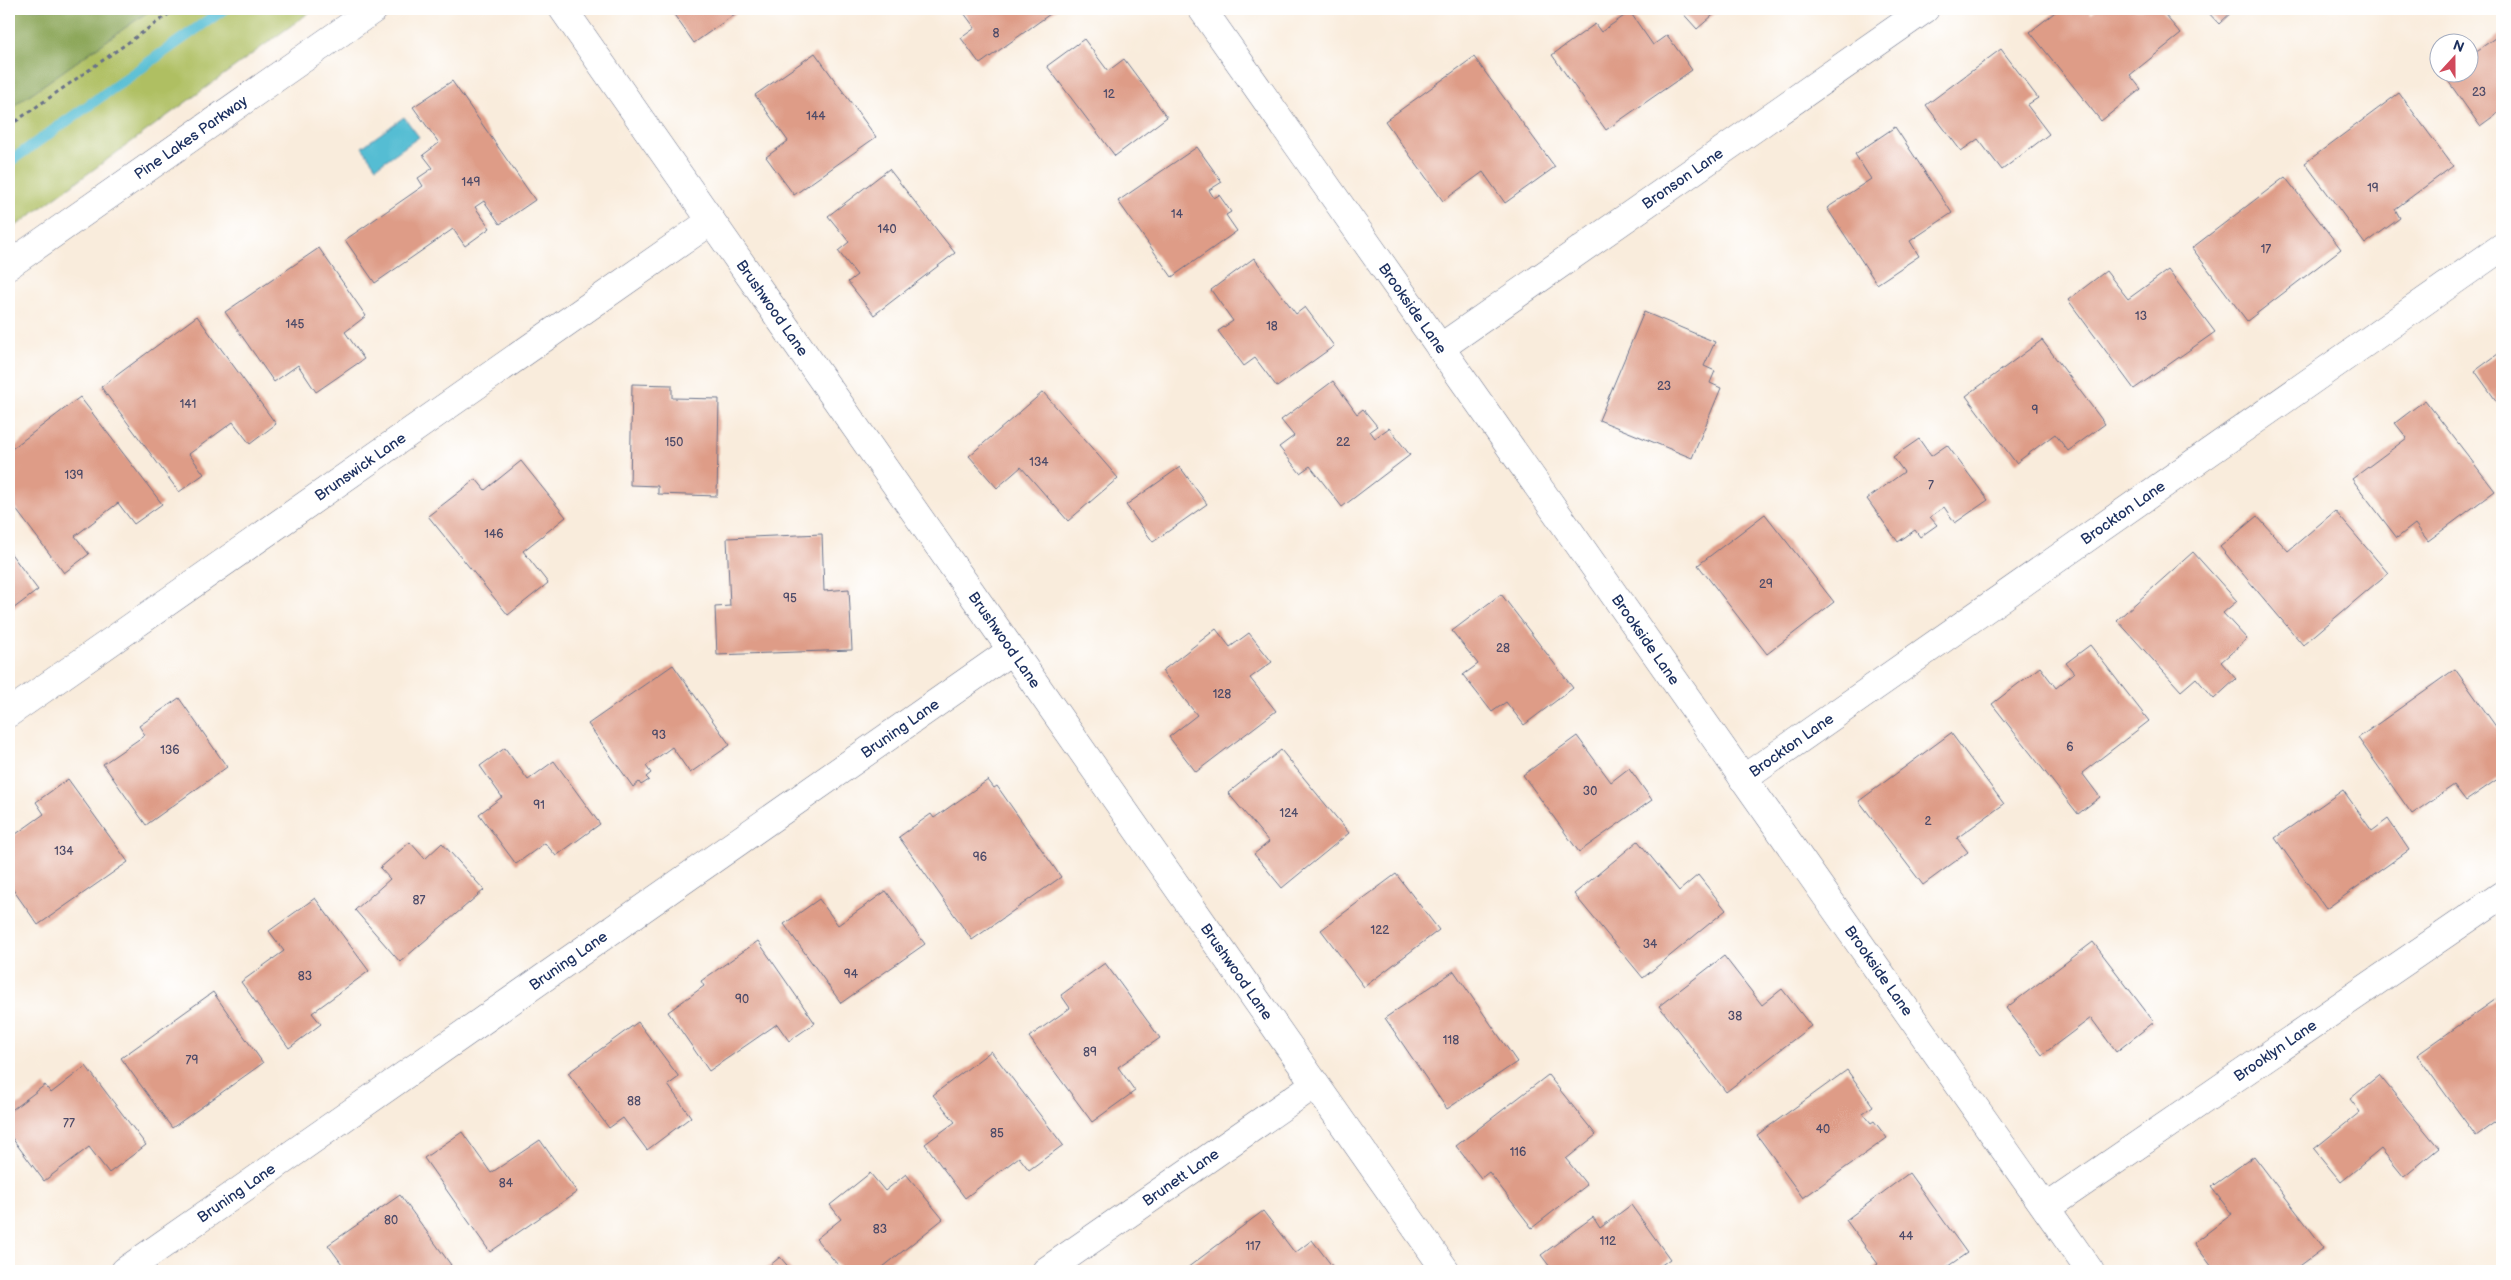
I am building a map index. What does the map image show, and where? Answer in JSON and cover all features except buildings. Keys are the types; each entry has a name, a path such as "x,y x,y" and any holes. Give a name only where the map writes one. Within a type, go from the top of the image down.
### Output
{"street":[{"name":"Pine Lakes Parkway","path":"9,265 374,9"},
{"name":"Brushwood Lane","path":"563,9 1446,1271"},
{"name":"Brookside Lane","path":"1202,9 2090,1271"},
{"name":"Bronson Lane","path":"1440,348 1925,9"},
{"name":"Brunswick Lane","path":"9,713 711,221"},
{"name":"Brockton Lane","path":"1743,779 2502,247"},
{"name":"Bruning Lane","path":"125,1271 1012,650"},
{"name":"Brooklyn Lane","path":"2046,1208 2502,895"},
{"name":"Brunett Lane","path":"1046,1271 1315,1084"}],"path":[{"path":"9,126 176,9"}],"green space":[{"path":"9,9 152,9 9,109"},
{"path":"152,9 314,9 9,231 9,109"}],"water":[{"path":"404,117 419,137 376,167 362,147"}],"waterway":[{"path":"9,162 224,9"}]}
